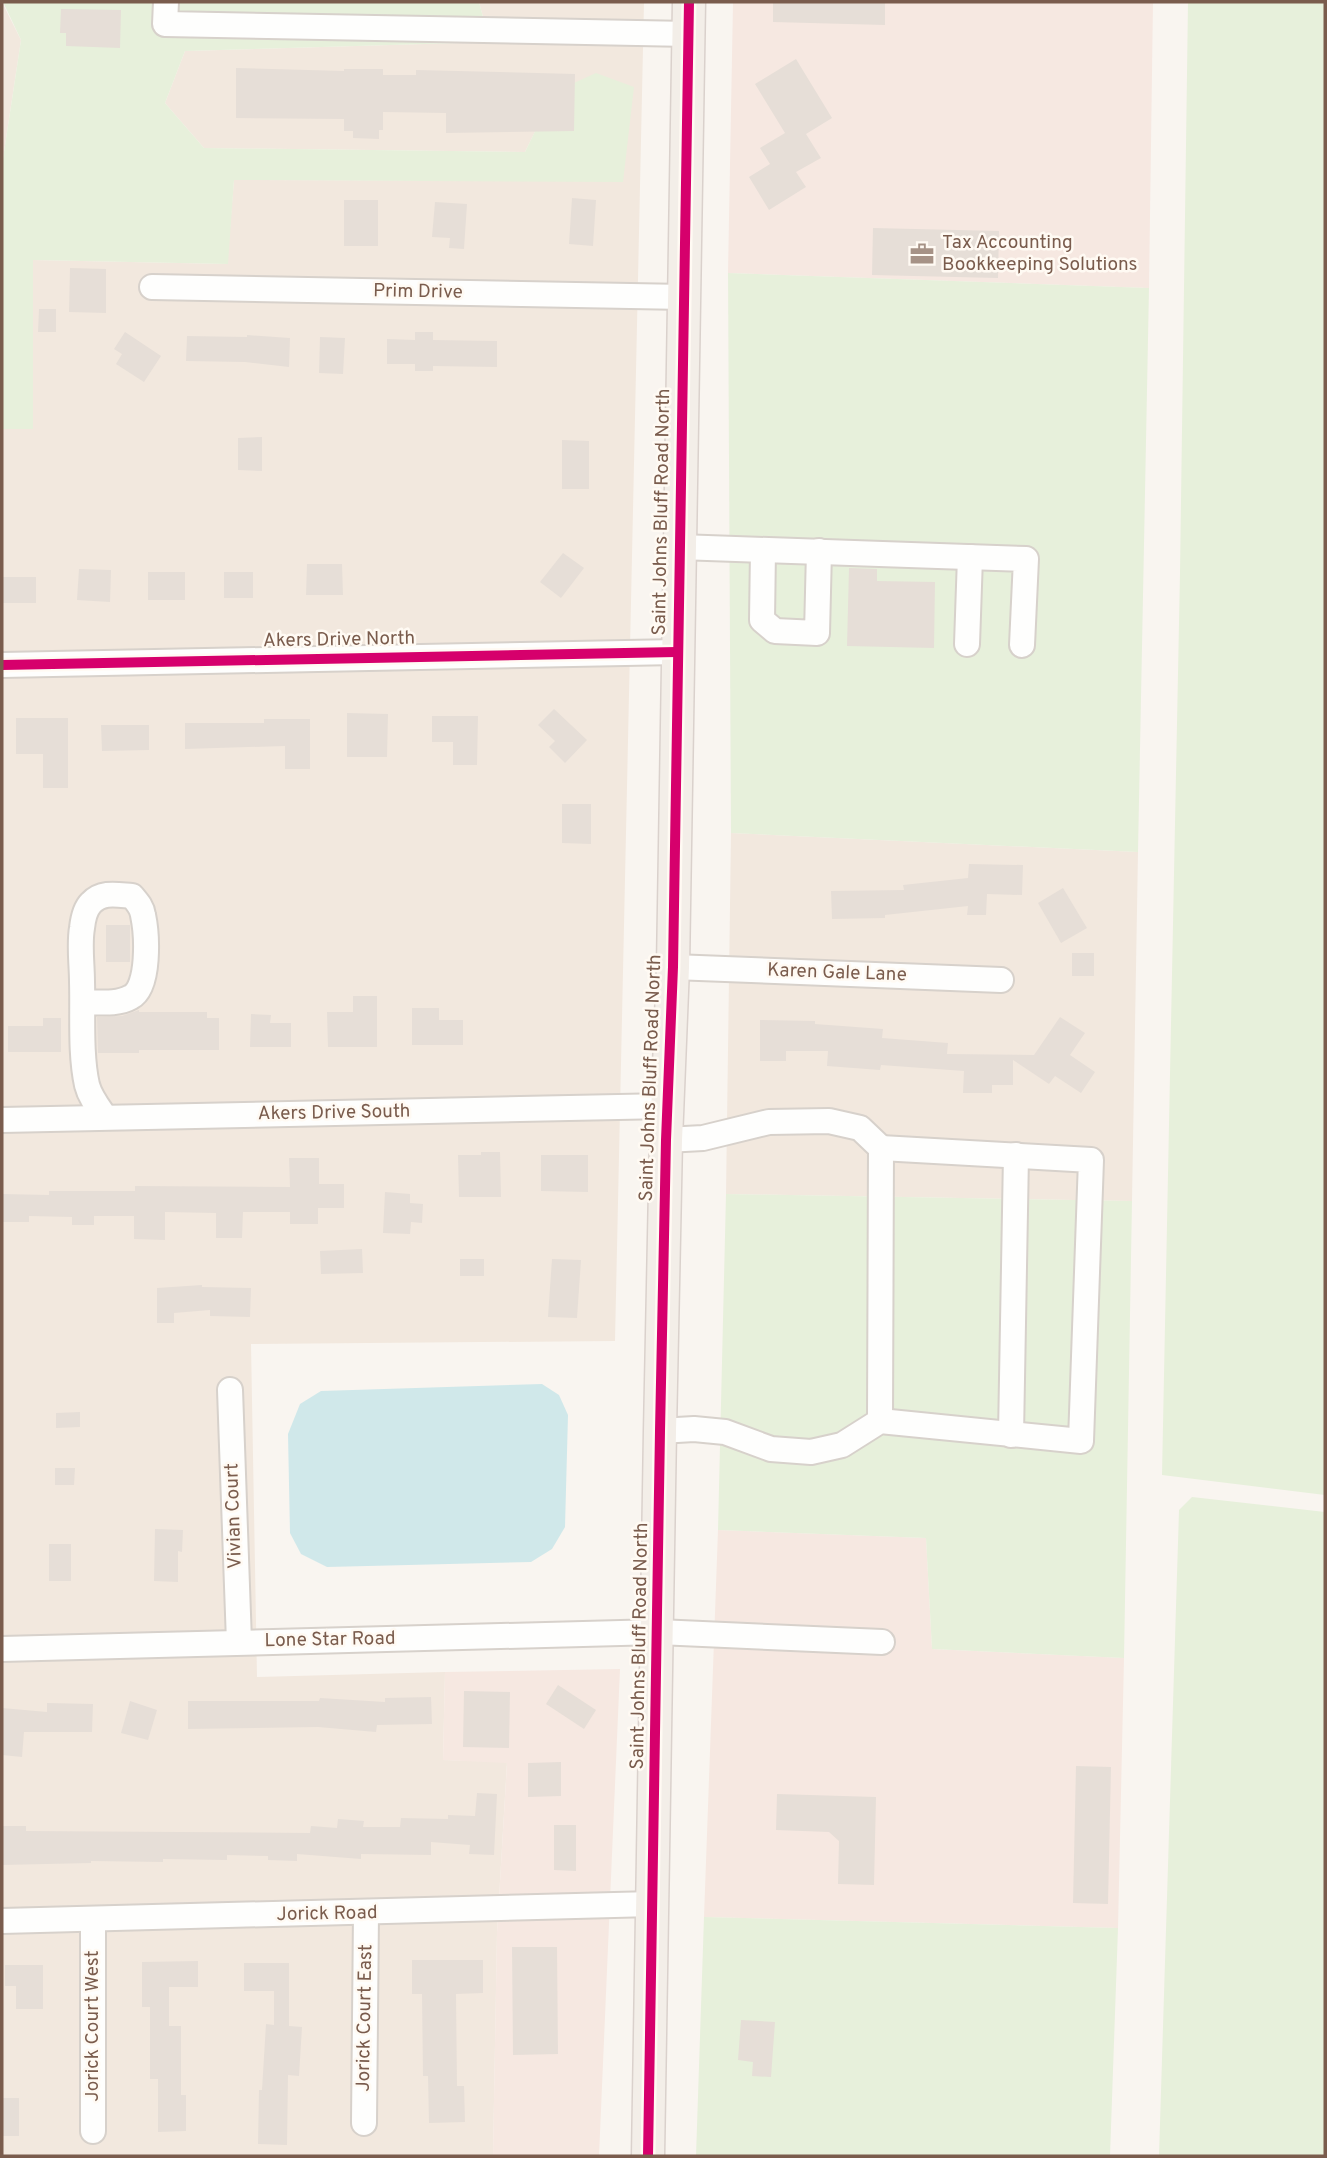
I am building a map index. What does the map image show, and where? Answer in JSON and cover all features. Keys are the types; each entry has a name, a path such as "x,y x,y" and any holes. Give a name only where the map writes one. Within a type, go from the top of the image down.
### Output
{"main road":[{"name":"Saint Johns Bluff Road North","path":"648,2156 660,1431 666,1140 673,967 690,2"}],"street":[{"path":"166,2 165,24 689,34"},
{"name":"Prim Drive","path":"152,287 685,297"},
{"path":"679,547 1026,559 1022,645"},
{"path":"763,550 762,620 775,631 817,633 819,551"},
{"path":"967,644 970,557"},
{"name":"Akers Drive North","path":"2,665 677,652"},
{"name":"Karen Gale Lane","path":"673,967 1001,980"},
{"path":"83,1002 87,1084 93,1102 105,1117"},
{"name":"Akers Drive South","path":"2,1119 667,1106"},
{"path":"660,1431 694,1429 725,1432 771,1449 811,1452 842,1445 880,1422 1081,1441 1091,1160 881,1148 860,1128 829,1121 769,1122 702,1138 666,1140"},
{"path":"880,1422 881,1148"},
{"path":"1011,1434 1016,1155"},
{"name":"Vivian Court","path":"230,1390 239,1642"},
{"name":"Lone Star Road","path":"2,1649 657,1632 882,1642"},
{"name":"Jorick Road","path":"2,1921 653,1904"},
{"name":"Jorick Court East","path":"363,2123 366,1913"},
{"name":"Jorick Court West","path":"93,1920 93,2132"}],"shaded area":[{"path":"2,2 21,40 2,165"},
{"path":"479,2 644,2 615,1341 251,1344 257,1677 445,1672 443,1760 507,1762 497,1933 493,2156 2,2156 2,429 33,428 33,260 227,264 234,180 623,181 554,93 525,152 204,148 165,103 185,51 458,43 486,28"},
{"path":"733,2 1153,2 1149,288 728,273"},
{"path":"731,833 1138,852 1132,1201 726,1194"},
{"path":"718,1530 926,1538 932,1649 1124,1658 1118,1928 704,1917"},
{"path":"620,1669 599,2156 493,2156 497,1933 507,1763 443,1760 445,1672"}],"green space":[{"path":"3,2 479,2 486,28 458,43 185,51 165,103 204,148 525,152 554,92 596,73 634,87 623,182 234,180 228,264 33,260 33,429 2,429 2,165 21,40"},
{"path":"1188,2 1325,2 1325,1495 1162,1475"},
{"path":"728,273 1149,288 1138,852 731,833"},
{"path":"726,1194 1132,1201 1124,1658 932,1649 926,1538 718,1530"},
{"path":"1192,1497 1325,1512 1325,2156 1159,2156 1179,1510"},
{"path":"704,1917 1118,1928 1110,2156 696,2156"}],"water":[{"path":"542,1384 559,1395 568,1415 565,1527 552,1549 531,1562 327,1567 301,1554 290,1533 288,1434 300,1404 321,1391"}],"building":[{"path":"773,2 885,2 885,25 773,22"},
{"path":"61,9 121,10 120,48 66,46 66,33 60,33"},
{"path":"796,59 832,118 806,134 821,158 796,172 806,187 769,210 749,177 770,164 760,148 785,133 755,84"},
{"path":"236,68 344,71 383,69 383,75 416,75 416,70 575,74 574,131 446,133 446,113 383,112 383,130 379,130 379,139 353,138 353,131 344,131 344,119 236,118"},
{"path":"572,198 596,200 593,246 569,244"},
{"path":"344,200 378,200 378,246 344,246"},
{"path":"435,202 467,204 464,249 449,248 450,238 432,237"},
{"path":"873,228 999,231 998,278 872,275"},
{"path":"70,268 106,269 106,313 69,312"},
{"path":"39,309 56,309 56,332 38,332"},
{"path":"125,332 161,356 144,382 116,364 122,354 114,349"},
{"path":"415,332 433,332 433,340 497,341 497,367 433,366 433,371 415,371 415,364 387,364 387,339 415,340"},
{"path":"247,335 290,338 289,367 245,362 186,361 187,336"},
{"path":"320,337 345,338 343,374 319,373"},
{"path":"262,437 262,471 238,470 238,438"},
{"path":"562,440 589,441 589,489 562,489"},
{"path":"563,553 584,568 561,598 540,582"},
{"path":"307,564 342,564 343,595 306,595"},
{"path":"849,568 877,569 877,581 935,582 934,648 847,646"},
{"path":"79,569 111,570 110,602 77,600"},
{"path":"148,572 185,572 185,600 148,600"},
{"path":"224,572 253,572 253,598 224,598"},
{"path":"2,577 36,577 36,603 2,603"},
{"path":"554,709 587,740 565,763 549,747 555,741 538,725"},
{"path":"347,713 388,714 387,757 347,757"},
{"path":"432,716 478,716 477,765 453,765 453,742 432,742"},
{"path":"16,718 68,718 68,788 43,788 43,754 16,754"},
{"path":"264,719 310,719 310,769 285,769 285,746 185,749 185,723 264,723"},
{"path":"101,725 149,725 149,750 102,751"},
{"path":"562,804 591,804 591,844 562,843"},
{"path":"969,864 1023,865 1022,895 987,894 986,915 967,915 968,906 885,915 885,918 832,919 831,891 904,890 903,885 968,878"},
{"path":"1063,888 1087,928 1061,943 1038,903"},
{"path":"106,925 130,925 130,962 106,962"},
{"path":"1072,953 1094,953 1094,976 1072,976"},
{"path":"353,996 377,996 377,1047 328,1047 327,1012 353,1012"},
{"path":"412,1008 439,1008 439,1020 463,1020 463,1045 412,1045"},
{"path":"139,1010 207,1012 207,1018 219,1018 219,1050 98,1053 97,1017 122,1016"},
{"path":"251,1014 271,1015 270,1023 291,1023 291,1047 250,1047"},
{"path":"1060,1017 1085,1033 1070,1055 1095,1072 1081,1093 1055,1076 1049,1084 1013,1060 1013,1085 992,1085 992,1093 963,1093 964,1071 881,1065 880,1070 827,1066 828,1051 786,1051 786,1061 760,1061 760,1020 815,1021 815,1024 883,1029 882,1038 948,1043 947,1054 1034,1055"},
{"path":"43,1018 61,1018 61,1052 8,1052 8,1026 43,1026"},
{"path":"481,1152 500,1152 501,1197 459,1197 458,1155 481,1155"},
{"path":"541,1155 588,1155 588,1192 541,1191"},
{"path":"289,1158 319,1158 319,1184 344,1184 344,1208 318,1208 318,1224 290,1224 290,1212 243,1212 242,1238 216,1238 216,1213 165,1212 165,1240 134,1239 134,1216 94,1216 94,1225 72,1225 72,1217 29,1216 29,1222 2,1222 2,1194 135,1191 135,1186 290,1187"},
{"path":"385,1192 410,1194 410,1203 423,1204 422,1223 411,1222 410,1234 383,1233"},
{"path":"362,1249 363,1273 321,1274 320,1251"},
{"path":"460,1259 484,1259 484,1276 460,1276"},
{"path":"552,1259 581,1260 577,1318 548,1317"},
{"path":"202,1285 251,1288 250,1317 210,1316 210,1310 174,1313 174,1323 157,1323 157,1288"},
{"path":"80,1412 80,1427 56,1428 56,1413"},
{"path":"55,1468 75,1468 74,1485 55,1485"},
{"path":"155,1529 183,1530 182,1552 178,1551 178,1582 154,1581"},
{"path":"49,1544 71,1544 71,1581 49,1581"},
{"path":"558,1685 596,1710 584,1729 546,1704"},
{"path":"464,1691 510,1692 509,1748 463,1747"},
{"path":"431,1697 432,1724 377,1725 376,1732 318,1727 188,1729 188,1701 319,1701 320,1698 385,1702 385,1698"},
{"path":"130,1701 157,1710 148,1740 121,1733"},
{"path":"47,1703 93,1704 92,1732 24,1732 22,1757 2,1755 2,1708 47,1712"},
{"path":"561,1762 561,1796 528,1797 528,1763"},
{"path":"1076,1766 1111,1767 1108,1904 1073,1903"},
{"path":"477,1793 497,1794 494,1855 469,1854 470,1845 431,1842 431,1855 361,1854 361,1859 297,1854 297,1861 268,1860 268,1856 227,1855 227,1860 163,1859 163,1862 91,1861 2,1865 2,1826 26,1826 26,1831 310,1833 311,1826 337,1828 338,1819 364,1821 363,1827 400,1827 401,1818 448,1819 448,1815 475,1816"},
{"path":"777,1794 876,1797 874,1885 838,1884 839,1841 829,1832 776,1830"},
{"path":"554,1825 576,1825 576,1871 554,1870"},
{"path":"512,1947 557,1947 558,2054 513,2055"},
{"path":"412,1960 483,1960 483,1993 456,1994 457,2086 464,2086 465,2122 429,2123 428,2076 423,2076 422,1994 412,1994"},
{"path":"198,1961 198,1987 169,1987 169,2026 181,2026 181,2095 186,2095 186,2131 158,2132 158,2079 150,2079 150,2007 142,2007 142,1962"},
{"path":"244,1963 289,1963 289,2026 302,2027 299,2076 288,2075 287,2145 258,2144 259,2090 262,2090 266,2024 274,2025 274,1991 244,1991"},
{"path":"5,1965 43,1965 43,2009 16,2009 16,1986 5,1986"},
{"path":"741,2020 775,2022 771,2077 752,2076 753,2062 738,2060"},
{"path":"2,2098 19,2098 19,2136 2,2136"}],"cycle path":[{"path":"648,2156 666,1140 673,967 689,2"},
{"path":"2,665 677,652"}],"place":[{"name":"Tax Accounting Bookkeeping Solutions","path":"922,254"}]}
